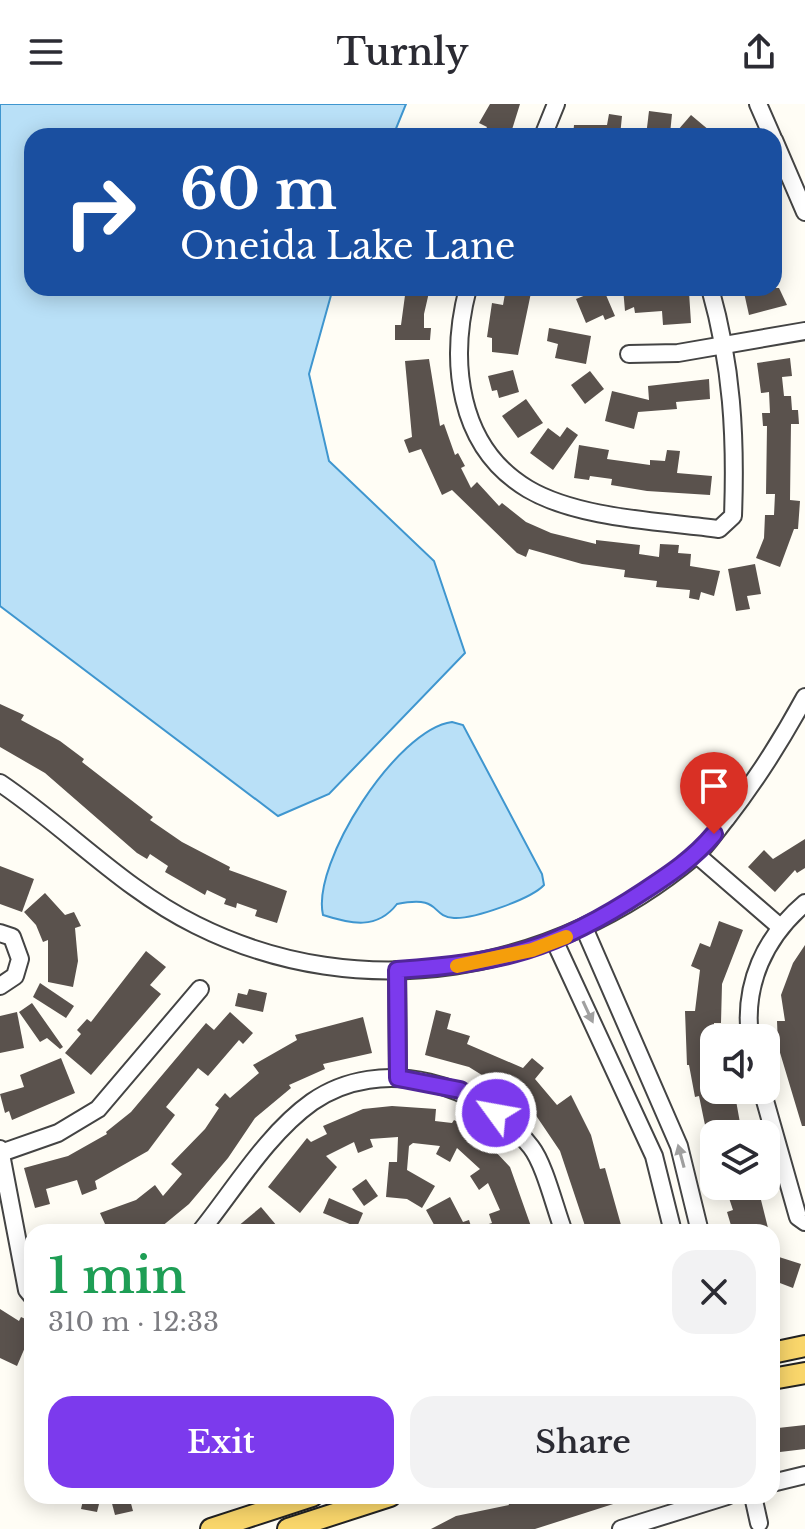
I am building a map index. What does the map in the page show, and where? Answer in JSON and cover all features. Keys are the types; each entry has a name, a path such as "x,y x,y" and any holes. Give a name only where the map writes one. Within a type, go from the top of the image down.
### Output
{"main road":[{"path":"780,1351 805,1346"},
{"path":"780,1378 805,1373"},
{"path":"211,1529 288,1504"},
{"path":"288,1529 365,1504"}],"street":[{"path":"546,128 556,104"},
{"path":"758,104 769,128"},
{"path":"782,159 805,212"},
{"path":"466,296 461,315 457,369 469,423 498,463 528,489 576,507 719,529 733,516 733,408 726,346 712,296"},
{"path":"629,354 678,353 805,331"},
{"path":"0,783 149,899 196,926 249,948 335,969 397,970 466,965 555,942 585,930 697,855 772,760 805,697"},
{"path":"697,855 779,926"},
{"path":"750,1024 751,997 768,945 779,926 805,903"},
{"path":"585,930 679,1146 698,1224"},
{"path":"0,933 12,937 20,959 15,976 0,986"},
{"path":"555,942 654,1156 671,1224"},
{"path":"397,970 398,1078"},
{"path":"24,1273 1,1151 58,1133 98,1109 200,989"},
{"path":"206,1224 279,1133 312,1102 355,1082 398,1078 460,1090 496,1113 532,1148 561,1224"},
{"path":"766,1104 802,1219"},
{"path":"780,1481 805,1475"},
{"path":"621,1529 701,1504"},
{"path":"755,1504 759,1523"}],"water":[{"path":"0,104 406,104 396,128 24,128 24,296 331,296 309,374 329,461 434,561 465,653 329,794 278,816 0,606"},
{"path":"452,722 463,725 542,874 544,885 515,902 463,917 446,916 422,902 397,904 381,918 363,923 323,915 323,892 330,864 362,802 407,748 430,730"}],"building":[{"path":"490,104 520,104 512,128 486,128 479,123"},
{"path":"649,111 672,114 671,128 647,128"},
{"path":"609,114 622,116 621,128 574,128 574,125 607,125"},
{"path":"691,115 706,128 680,128"},
{"path":"782,294 787,305 749,315 745,296"},
{"path":"405,296 428,296 424,328 431,328 430,340 395,340 395,325 401,325"},
{"path":"505,296 530,296 518,355 492,352 492,338 487,337 492,303 503,305"},
{"path":"606,296 615,316 605,320 603,315 586,323 576,299"},
{"path":"624,296 689,296 691,323 663,325 662,311 635,313 634,307 625,311"},
{"path":"549,328 591,336 586,364 555,358 558,344 547,341"},
{"path":"790,358 792,376 782,377 784,396 791,396 792,410 798,410 799,424 791,424 790,500 800,501 798,529 794,529 780,567 756,558 764,538 765,515 774,515 775,494 766,494 767,426 763,426 762,413 770,413 769,392 761,393 757,363"},
{"path":"429,359 440,426 444,424 455,455 458,453 465,466 461,468 471,488 477,482 499,506 502,503 526,522 551,533 596,544 596,540 640,545 639,554 659,557 660,544 679,545 678,553 691,554 690,566 720,571 714,596 701,592 699,600 689,598 690,590 656,587 657,581 624,577 625,570 582,564 529,549 526,557 517,553 452,490 442,495 421,449 409,453 404,440 412,437 405,361"},
{"path":"513,370 519,392 499,398 497,390 492,391 488,376"},
{"path":"590,371 604,389 585,404 571,385"},
{"path":"709,379 710,399 676,402 677,409 638,412 634,429 605,421 612,391 649,400 648,386"},
{"path":"526,399 543,423 518,438 502,416"},
{"path":"567,427 578,435 553,470 530,453 548,428 560,437"},
{"path":"579,445 609,450 607,459 650,465 650,460 665,461 667,450 680,451 677,473 712,476 710,495 647,491 611,485 612,479 590,476 589,480 574,478"},
{"path":"755,564 761,594 747,596 750,609 736,611 728,569"},
{"path":"0,704 24,715 21,720 60,741 84,759 82,762 153,817 150,820 182,842 230,867 229,870 287,891 277,923 255,916 257,910 237,903 236,908 224,904 226,899 207,890 205,895 165,872 168,866 150,854 147,859 137,853 45,773 0,747"},
{"path":"805,839 805,868 797,873 795,870 775,892 748,867 764,850 773,859"},
{"path":"0,866 34,879 22,912 0,904"},
{"path":"45,893 65,915 74,912 81,926 75,928 78,961 73,987 48,982 48,940 43,942 36,925 24,912"},
{"path":"719,921 743,930 722,984 721,1023 700,1024 700,1101 699,1096 695,1097 687,1065 685,1011 695,1011 700,970 691,966 700,943 710,947"},
{"path":"805,945 805,1126 802,1126 780,1053 780,1024 777,1024 777,1021 785,1021 781,995 793,963"},
{"path":"146,951 166,967 150,985 161,994 91,1075 65,1053 81,1034 77,1030 87,1019 91,1022"},
{"path":"40,983 74,1006 66,1018 33,997"},
{"path":"249,989 267,993 263,1012 235,1006 238,993 247,995"},
{"path":"32,1003 63,1047 60,1049 47,1038 40,1042 19,1012"},
{"path":"436,1010 451,1014 447,1029 470,1036 467,1044 523,1068 532,1058 544,1068 535,1079 557,1105 571,1095 591,1135 600,1169 605,1168 621,1224 584,1224 560,1151 535,1114 519,1098 469,1067 425,1055"},
{"path":"17,1012 24,1048 0,1053 0,1016"},
{"path":"230,1012 253,1033 243,1044 239,1040 208,1076 198,1068 166,1107 175,1115 148,1151 95,1181 97,1189 82,1195 77,1180 46,1189 50,1204 35,1208 24,1168 68,1156 107,1134 131,1112 206,1023 214,1030"},
{"path":"363,1017 372,1053 323,1064 325,1069 289,1085 291,1088 255,1118 228,1158 189,1204 165,1224 105,1224 100,1213 136,1200 155,1185 163,1196 182,1174 171,1164 205,1129 219,1108 215,1105 225,1093 230,1098 259,1073 253,1065 297,1040 295,1035"},
{"path":"61,1058 75,1093 12,1120 9,1111 5,1113 0,1094 24,1087 20,1075"},
{"path":"701,1104 737,1104 739,1120 704,1120"},
{"path":"392,1106 436,1109 435,1121 452,1123 454,1120 477,1132 510,1167 530,1224 489,1224 492,1223 489,1214 500,1210 488,1183 479,1190 470,1176 480,1169 457,1148 450,1162 436,1154 440,1146 413,1143 409,1146 407,1170 435,1186 422,1208 407,1199 386,1197 389,1162 397,1162 398,1137 370,1139 373,1147 358,1153 354,1142 326,1156 337,1167 300,1213 268,1187 307,1138 311,1142 327,1134 323,1126 363,1109"},
{"path":"366,1179 378,1196 364,1206 352,1189"},
{"path":"450,1197 463,1222 469,1220 470,1224 434,1224 426,1210"},
{"path":"329,1198 363,1213 358,1224 350,1224 323,1213"},
{"path":"730,1200 761,1200 767,1224 731,1224 727,1212 733,1210"},
{"path":"261,1207 275,1224 241,1224"},
{"path":"780,1257 801,1264 793,1288 780,1283"},
{"path":"0,1309 19,1321 21,1317 24,1318 24,1350 17,1366 0,1358"},
{"path":"805,1425 805,1449 780,1452 780,1428"},
{"path":"82,1504 99,1504 97,1512 81,1509"},
{"path":"112,1504 131,1504 133,1511 115,1515"},
{"path":"613,1504 535,1529 431,1529 456,1516 509,1505"}],"slow traffic":[{"path":"457,966 532,950 566,937"}],"route":[{"path":"496,1113 460,1090 398,1078 397,970 466,965 532,950 585,930 697,855 714,834"}]}
